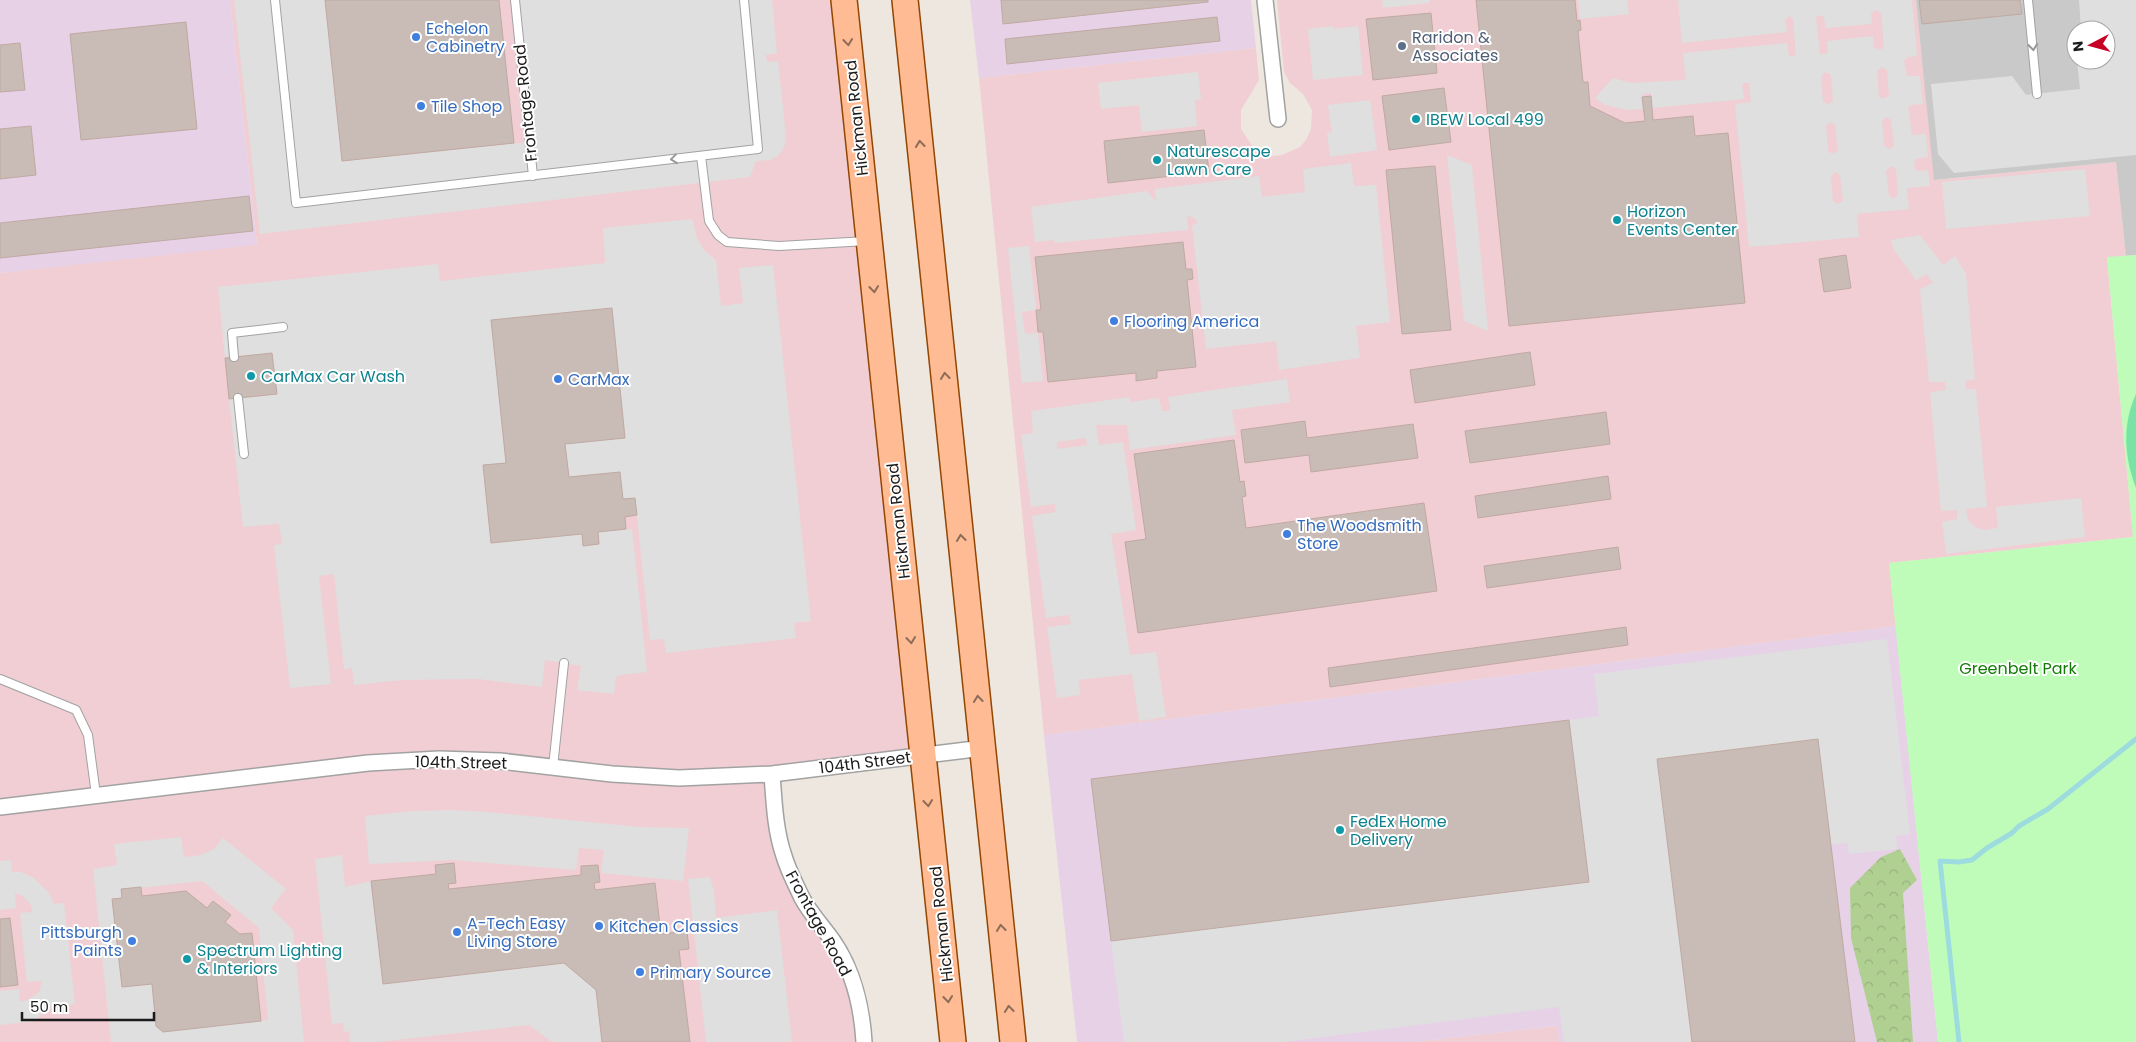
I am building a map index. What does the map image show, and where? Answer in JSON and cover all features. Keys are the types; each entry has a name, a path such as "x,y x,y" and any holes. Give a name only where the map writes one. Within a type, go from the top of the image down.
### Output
{"main road":[{"name":"Hickman Road","path":"844,0 953,1042"},
{"path":"905,0 1013,1042"}],"street":[{"path":"1265,0 1278,119"},
{"name":"104th Street","path":"0,807 368,763 430,759 467,758 612,774 680,778 772,774 984,748"},
{"name":"Frontage Road","path":"772,774 775,813 784,856 803,900 834,944 846,968 858,998 863,1020 864,1042"}],"lane":[{"path":"275,0 296,203 758,150 744,0"},
{"name":"Frontage Road","path":"515,0 533,176"},
{"path":"2028,0 2037,94"},
{"path":"701,156 708,222 718,235 727,242 779,246 869,241"},
{"path":"234,357 232,333 283,328"},
{"path":"238,398 244,454"},
{"path":"553,768 564,663"},
{"path":"0,679 76,710 88,735 96,795"}],"shaded area":[{"path":"0,0 230,0 257,245 0,273"},
{"path":"230,0 844,0 923,755 772,773 783,856 835,944 864,1042 0,1042 0,273 257,244"},
{"path":"234,0 325,0 342,161 529,142 515,0 772,0 777,53 766,55 767,62 778,61 786,136 785,145 779,155 770,160 756,161 750,177 260,234"},
{"path":"970,0 1251,0 1256,48 979,78"},
{"path":"1277,0 1916,0 1935,180 2116,162 2126,256 2107,258 2133,537 1889,563 1896,626 1044,735 979,78 1256,48 1259,80 1241,110 1241,129 1253,147 1272,156 1282,155 1300,147 1306,140 1311,129 1312,110 1303,94 1290,83 1284,72"},
{"path":"1382,0 1429,0 1429,3 1383,8"},
{"path":"1578,0 1627,0 1629,14 1580,19"},
{"path":"1678,0 1912,0 1917,56 1908,57 1904,61 1907,76 1920,76 1923,104 1908,107 1912,135 1926,134 1928,157 1915,159 1914,169 1918,171 1928,170 1930,186 1907,188 1909,209 1857,214 1859,237 1749,247 1735,104 1751,102 1749,83 1742,85 1744,99 1652,108 1651,93 1642,94 1643,109 1627,110 1605,105 1595,98 1613,78 1631,83 1686,80 1683,53 1787,43 1789,56 1796,56 1793,19 1790,16 1785,20 1787,32 1682,43","holes":["1876,10 1881,13 1884,47 1882,49 1879,50 1874,47 1873,36 1827,41 1828,51 1826,54 1820,54 1816,17 1823,15 1826,28 1872,24 1871,14","1881,67 1887,70 1889,96 1883,99 1879,97 1877,71","1825,72 1831,75 1833,101 1828,104 1823,102 1821,77","1886,117 1891,120 1894,146 1889,149 1884,146 1882,122","1830,122 1835,125 1838,151 1833,154 1828,151 1826,126","1891,166 1896,169 1898,195 1893,199 1889,196 1886,171","1835,172 1840,175 1843,201 1838,204 1833,201 1831,176"]},
{"path":"1916,0 2136,0 2136,255 2126,256 2116,162 1934,180"},
{"path":"2079,0 2136,0 2136,155 1954,173 1938,154 1931,84 2012,76 2026,95 2080,89 2078,70 2116,70 2116,20 2080,20"},
{"path":"1333,26 1333,29 1358,26 1363,75 1313,80 1308,29"},
{"path":"1198,72 1201,99 1195,100 1197,126 1142,132 1139,105 1101,109 1098,83"},
{"path":"1370,100 1377,150 1330,157 1327,133 1332,132 1328,105"},
{"path":"1447,155 1472,165 1488,331 1464,321"},
{"path":"1351,163 1354,186 1376,185 1390,322 1356,326 1360,358 1279,370 1276,341 1206,349 1192,225 1197,224 1196,220 1192,217 1187,216 1188,230 1055,243 1054,240 1035,242 1031,207 1147,191 1156,202 1155,189 1259,176 1262,197 1305,192 1303,169"},
{"path":"2085,169 2090,216 1946,229 1942,182"},
{"path":"692,219 697,238 704,250 716,260 721,306 743,303 739,268 773,265 811,621 794,623 796,638 666,653 664,639 650,640 635,498 623,499 569,477 565,444 625,438 612,308 492,320 506,463 483,466 491,543 582,534 584,546 599,544 598,532 632,529 647,672 616,677 614,694 577,690 581,666 545,660 542,687 478,679 402,680 354,685 352,668 344,669 334,574 319,576 331,684 290,688 274,545 282,544 279,524 243,527 229,399 277,393 272,353 225,358 218,287 438,264 440,281 605,263 603,228"},
{"path":"1920,235 1943,265 1955,256 1966,274 1975,379 1965,381 1966,389 1976,389 1987,507 1966,509 1968,520 1975,527 1984,530 1998,528 1996,507 2081,498 2085,537 1946,554 1942,522 1957,519 1957,510 1941,511 1930,392 1946,390 1945,382 1929,382 1920,289 1933,283 1927,274 1916,280 1894,250 1891,240"},
{"path":"1029,246 1036,310 1022,312 1025,334 1038,333 1043,381 1022,383 1008,248"},
{"path":"1287,379 1290,402 1232,410 1236,435 1130,450 1127,425 1096,425 1099,445 1123,442 1136,530 1111,534 1130,655 1156,652 1166,717 1139,721 1132,674 1079,680 1080,695 1057,698 1047,627 1071,624 1069,615 1046,618 1032,516 1056,512 1055,504 1031,507 1021,435 1033,433 1031,411 1130,397 1130,402 1159,398 1162,411 1168,411 1170,408 1168,397","holes":["1086,438 1087,445 1057,449 1057,442"]},
{"path":"1896,626 1938,1042 1559,1042 1557,1026 1414,1042 1077,1042 1044,735"},
{"path":"1887,639 1910,834 1896,836 1897,849 1849,854 1847,843 1830,845 1817,740 1657,760 1692,1042 1564,1042 1559,1007 1284,1042 1124,1042 1111,941 1589,882 1569,720 1599,716 1594,674"},
{"path":"450,810 639,827 689,828 683,881 601,873 604,850 579,848 576,870 453,860 369,864 365,816 413,811"},
{"path":"181,837 184,857 201,855 214,849 223,838 286,889 271,908 293,930 304,1042 111,1042 93,869 117,865 114,844","holes":["202,881 259,928 268,1020 163,1032 156,1026 152,984 122,987 121,890"]},
{"path":"342,855 345,887 371,881 383,984 564,963 596,990 602,1042 552,1042 529,1025 378,1042 350,1042 349,1031 344,1032 343,1023 332,1024 315,859"},
{"path":"11,860 12,872 21,872 34,878 49,893 54,904 64,903 75,1004 48,1007 35,1021 0,1025 0,991 19,989 20,1001 28,1000 39,992 41,985 41,981 27,982 20,913 32,912 31,905 23,896 15,893 16,908 0,910 0,861"},
{"path":"710,877 714,891 716,918 777,910 792,1042 706,1042 688,879"},
{"path":"1558,1026 1559,1042 1414,1042"}],"green space":[{"name":"Greenbelt Park","path":"2136,255 2136,1042 1938,1042 1889,563 2133,537 2107,257"},
{"path":"2136,394 2136,488 2129,464 2126,441 2128,417"},
{"path":"1900,849 1917,880 1903,893 1913,1042 1877,1042 1851,938 1850,888 1881,857"}],"building":[{"path":"325,0 499,0 514,143 342,161"},
{"path":"1001,0 1208,0 1208,2 1003,24"},
{"name":"Horizon Events Center","path":"1476,0 1575,0 1577,21 1580,20 1581,30 1578,31 1583,82 1588,82 1590,106 1625,123 1645,121 1642,97 1651,96 1653,120 1693,116 1695,136 1728,133 1745,303 1509,326"},
{"path":"1919,0 2020,0 2022,14 1922,24"},
{"name":"Raridon & Associates","path":"1431,13 1437,73 1373,80 1366,19"},
{"path":"1217,17 1220,41 1007,64 1005,39"},
{"path":"186,22 197,129 81,140 70,34"},
{"path":"20,43 25,90 0,92 0,45"},
{"name":"IBEW Local 499","path":"1444,88 1451,142 1389,150 1382,96"},
{"path":"31,126 36,175 0,179 0,129"},
{"name":"Naturescape Lawn Care","path":"1204,130 1209,172 1108,183 1104,141"},
{"path":"1435,166 1451,330 1402,334 1386,170"},
{"path":"249,196 253,231 0,258 0,223"},
{"name":"Flooring America","path":"1183,242 1186,269 1192,269 1193,279 1187,280 1196,367 1157,371 1157,378 1136,381 1136,373 1048,382 1043,332 1038,332 1036,310 1041,310 1035,257"},
{"path":"1846,255 1851,288 1824,292 1819,259"},
{"name":"CarMax","path":"612,308 625,438 565,444 569,477 620,472 623,499 635,498 637,515 625,517 626,529 598,532 599,544 583,546 582,534 491,543 483,465 506,463 491,320"},
{"path":"1530,352 1535,385 1415,403 1410,370"},
{"name":"CarMax Car Wash","path":"272,353 277,394 229,399 225,358"},
{"path":"1606,412 1610,444 1470,463 1465,431"},
{"path":"1305,421 1307,438 1413,424 1418,458 1311,472 1309,455 1245,463 1241,430"},
{"name":"The Woodsmith Store","path":"1234,440 1240,482 1244,481 1246,496 1242,497 1246,528 1424,503 1437,591 1138,633 1125,542 1146,539 1134,454"},
{"path":"1608,476 1611,499 1478,518 1475,496"},
{"path":"1618,547 1621,569 1487,588 1484,566"},
{"path":"1626,627 1628,645 1330,687 1328,668"},
{"name":"FedEx Home Delivery","path":"1569,720 1589,882 1111,941 1091,779"},
{"path":"1818,739 1855,1042 1692,1042 1657,759"},
{"path":"454,863 456,883 448,884 449,889 581,875 581,866 598,865 600,882 594,883 595,890 655,883 661,934 687,931 689,949 679,950 690,1042 602,1042 596,990 564,963 383,984 371,881 436,874 435,865"},
{"name":"Spectrum Lighting & Interiors","path":"141,887 142,896 186,891 207,908 213,901 231,915 225,922 240,934 252,933 261,1021 163,1032 156,1026 152,984 122,987 112,899 122,898 121,889"},
{"path":"10,918 18,985 0,987 0,919"}],"waterway":[{"path":"1959,1042 1940,861 1959,862 1972,860 1987,848 2012,833 2019,826 2048,809 2136,739"}],"place":[{"name":"Echelon Cabinetry","path":"416,37"},
{"name":"Raridon & Associates","path":"1402,46"},
{"name":"Tile Shop","path":"421,106"},
{"name":"IBEW Local 499","path":"1416,119"},
{"name":"Naturescape Lawn Care","path":"1157,160"},
{"name":"Horizon Events Center","path":"1617,220"},
{"name":"Flooring America","path":"1114,321"},
{"name":"CarMax Car Wash","path":"251,376"},
{"name":"CarMax","path":"558,379"},
{"name":"The Woodsmith Store","path":"1287,534"},
{"name":"FedEx Home Delivery","path":"1340,830"},
{"name":"Kitchen Classics","path":"599,926"},
{"name":"A-Tech Easy Living Store","path":"457,932"},
{"name":"Pittsburgh Paints","path":"132,941"},
{"name":"Spectrum Lighting & Interiors","path":"187,959"},
{"name":"Primary Source","path":"640,972"}]}
